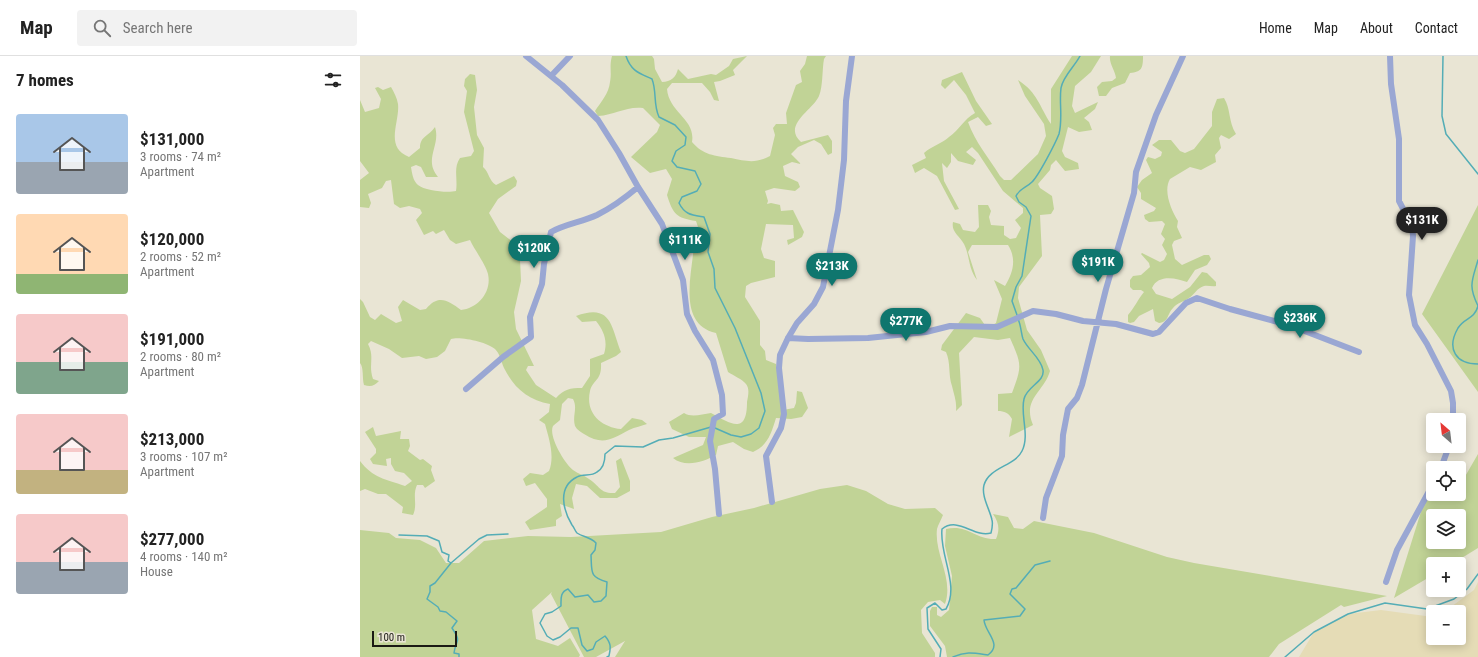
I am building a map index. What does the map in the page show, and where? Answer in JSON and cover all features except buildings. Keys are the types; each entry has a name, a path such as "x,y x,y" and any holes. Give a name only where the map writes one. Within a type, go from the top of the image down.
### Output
{"street":[{"path":"526,56 551,76 598,120 662,224 672,247 683,280 687,314 713,360 722,395 723,414 714,420 710,442 715,469 719,514"},
{"path":"551,76 570,56"},
{"path":"772,502 766,456 781,428 784,414 779,368 780,355 797,323 814,304 823,287 838,210 844,160 846,100 852,56"},
{"path":"1043,518 1046,498 1062,456 1063,436 1068,409 1077,398 1082,385 1106,289 1134,193 1136,172 1156,115 1183,56"},
{"path":"1390,56 1391,84 1400,139 1399,202 1412,226 1413,236 1409,295 1415,325 1427,344 1451,391 1453,413"},
{"path":"466,388 503,357 531,337 530,317 542,284 544,264 551,232 559,227 597,215 618,203 638,186"},
{"path":"788,338 868,338 926,332 950,326 997,327 1033,311 1116,324 1153,334 1159,332 1186,303 1197,298 1288,325 1359,352"},
{"path":"1386,582 1397,550 1426,497"}],"green space":[{"path":"612,56 652,56 654,59 655,69 662,82 673,78 678,69 688,79 711,74 716,75 729,66 733,59 747,56 733,70 735,75 714,82 719,101 714,100 710,92 702,83 672,83 667,89 672,104 690,127 692,142 700,150 715,155 755,161 765,159 770,156 775,135 773,128 776,124 787,124 786,113 796,85 802,82 800,71 805,64 807,56 826,56 824,59 819,96 801,118 795,130 796,136 801,142 828,135 832,141 832,153 828,155 821,144 814,140 798,147 791,154 801,164 792,162 783,166 785,176 798,182 800,187 795,191 774,188 765,191 768,201 767,204 771,203 780,205 781,211 793,210 804,232 802,237 788,245 787,240 794,238 793,225 766,224 761,249 764,258 775,261 775,277 751,283 746,286 745,297 760,321 760,345 765,351 766,360 776,364 783,410 794,408 797,391 802,392 808,408 802,417 791,419 776,418 766,442 753,452 744,449 733,442 718,446 716,455 700,462 683,463 673,458 703,445 706,437 689,437 672,429 669,422 684,413 694,415 711,413 731,423 741,423 746,412 748,390 744,382 728,372 716,333 704,328 696,320 691,309 690,283 694,245 700,240 696,221 676,214 671,207 667,195 672,179 666,169 650,173 631,157 657,132 660,125 643,108 631,108 598,116 595,111 608,90 611,75"},
{"path":"1072,56 1101,56 1091,72 1075,86 1072,106 1075,113 1098,102 1095,109 1084,118 1089,122 1092,130 1079,132 1068,127 1062,151 1065,157 1078,163 1079,169 1065,171 1056,160 1038,184 1040,188 1052,196 1054,209 1051,214 1040,215 1042,256 1019,287 1018,298 1027,330 1041,350 1050,371 1032,402 1030,416 1033,425 1009,437 1012,419 1006,413 998,411 998,394 1012,393 1018,377 1019,360 1010,338 998,340 974,337 959,353 962,405 956,411 956,402 951,382 948,356 946,352 941,350 942,345 966,313 980,318 987,328 996,323 1002,299 994,280 1005,286 1013,266 1011,250 1008,245 972,245 968,252 977,280 972,271 964,244 953,228 953,222 960,224 963,230 975,232 979,227 978,205 988,205 991,211 989,217 991,225 1004,226 1004,235 1010,239 1016,238 1021,228 1015,220 1023,213 1023,208 1003,191 978,153 972,147 966,152 976,160 973,165 958,161 951,153 951,162 947,168 942,163 944,181 959,209 955,210 937,176 924,168 915,173 912,165 926,158 924,153 946,139 975,113 966,95 954,80 945,89 941,85 942,80 962,72 976,101 992,124 986,126 978,117 968,122 971,129 978,143 1000,176 1004,180 1011,180 1038,154 1046,136 1044,124 1025,96 1018,80 1030,90 1038,100 1051,124 1051,89"},
{"path":"1110,56 1143,56 1143,64 1141,69 1137,72 1130,73 1125,83 1112,88 1106,96 1099,96 1097,87 1102,82 1112,81 1116,78 1110,62"},
{"path":"470,74 475,75 477,90 474,107 477,135 484,148 483,167 496,185 514,176 517,181 516,186 498,199 489,213 500,232 513,242 520,259 521,281 514,312 516,329 534,366 528,366 526,370 536,385 556,398 568,390 582,388 590,376 590,359 604,354 606,345 603,332 596,321 582,322 576,316 588,313 603,315 612,326 621,352 601,363 599,377 591,387 590,391 589,399 592,412 601,422 614,428 621,429 632,418 642,420 647,424 631,429 607,440 597,440 584,434 575,426 575,406 573,399 568,398 562,404 560,420 553,426 552,431 558,450 566,462 573,470 593,482 603,491 615,493 620,487 616,461 621,458 630,481 630,491 617,498 600,498 587,486 576,484 572,498 574,509 560,504 562,516 556,520 556,526 530,530 525,522 547,507 547,499 535,483 526,486 523,479 530,473 543,475 549,471 551,465 550,442 545,424 539,420 549,412 550,404 535,400 522,392 512,382 497,351 491,346 467,339 455,338 451,339 445,351 437,357 426,359 419,356 402,358 389,349 371,341 368,344 371,353 371,369 373,379 379,381 371,386 364,385 363,382 360,363 360,299 370,317 375,320 381,314 396,323 402,321 398,307 403,300 420,310 426,309 430,304 439,300 447,301 461,310 467,309 478,302 486,293 489,281 485,266 470,240 456,244 450,240 444,230 436,234 433,231 424,235 416,220 422,213 420,209 409,206 400,208 394,204 391,180 386,181 382,188 368,194 371,203 369,208 360,207 360,180 369,173 360,161 360,100 365,112 379,108 381,99 375,88 378,87 383,90 391,87 398,104 395,141 401,153 409,157 420,148 423,138 435,127 436,140 432,164 438,177 426,177 421,167 416,165 411,167 413,177 418,185 426,189 452,192 456,191 456,170 460,158 471,156 474,151 464,112 467,91 464,86 465,79"},
{"path":"1224,98 1228,106 1233,129 1236,134 1229,139 1221,135 1219,138 1221,148 1215,155 1216,162 1201,170 1190,167 1170,179 1167,189 1169,200 1178,221 1177,227 1182,238 1174,241 1172,245 1175,259 1182,265 1204,255 1209,255 1211,259 1207,265 1195,270 1187,282 1168,278 1158,281 1152,288 1156,294 1172,299 1190,287 1202,272 1207,273 1216,282 1216,286 1206,286 1200,288 1189,298 1175,306 1165,321 1159,323 1155,321 1153,309 1139,316 1134,322 1130,323 1128,322 1128,315 1144,292 1141,290 1133,290 1130,287 1130,280 1133,276 1141,275 1150,267 1149,263 1141,254 1142,253 1160,262 1164,260 1167,254 1162,245 1165,239 1161,234 1165,224 1162,221 1149,222 1145,219 1144,215 1154,211 1156,208 1141,199 1141,193 1137,187 1142,180 1152,173 1146,160 1148,157 1155,159 1161,156 1162,152 1152,145 1159,140 1171,140 1180,151 1185,153 1194,149 1212,126 1212,112 1217,99"},
{"path":"1478,205 1478,392 1422,314"},
{"path":"373,427 376,436 401,431 400,439 409,439 410,446 408,451 420,460 423,459 432,466 431,470 435,481 425,488 423,485 417,485 413,515 402,513 403,507 386,494 378,494 365,489 360,491 360,461 375,475 385,479 405,486 412,481 404,473 395,471 391,464 391,458 386,459 387,466 373,464 370,459 376,453 376,449 365,432"},
{"path":"1478,454 1478,548 1463,557 1426,557 1426,579 1394,598 1426,496 1426,501 1466,501 1466,475"},
{"path":"847,485 866,491 888,504 905,509 935,508 943,515 937,529 937,538 938,548 946,576 947,595 945,604 940,600 928,602 921,610 922,633 935,653 935,657 615,657 625,641 596,657 584,657 551,594 552,592 532,610 536,639 558,646 570,638 580,655 579,657 360,657 360,530 389,533 396,538 420,540 436,548 446,563 459,563 484,541 528,536 571,537 661,532 820,489"},
{"path":"993,514 1008,517 1014,528 1023,529 1034,521 1094,533 1167,557 1194,563 1387,596 1344,607 1341,605 1279,644 1269,657 947,657 945,646 930,626 930,611 932,607 937,607 937,615 941,617 949,610 952,576 945,546 946,529 954,528 966,530 982,537 996,539 998,526 997,520"}],"sand":[{"path":"1478,582 1478,657 1299,657 1314,632 1348,614 1381,610 1426,616 1426,645 1466,645 1466,605 1454,605 1474,590"}],"waterway":[{"path":"626,56 633,68 639,73 652,79 659,117 675,125 686,137 685,145 676,151 672,161 677,167 695,171 701,184 697,191 682,197 679,203 686,212 692,215 704,217 710,234 708,252 714,269 715,288 735,328 761,393 765,411 759,428 751,434 741,437 731,435 715,428"},
{"path":"1017,315 1012,301 1016,287 1022,276 1031,216 1026,207 1019,202 1016,196 1019,191 1030,184 1035,178 1057,139 1061,122 1062,84 1080,56"},
{"path":"1443,56 1442,116 1446,134 1478,174"},
{"path":"1478,260 1472,283 1473,293 1478,306 1474,314 1458,328 1453,342 1453,349 1459,358 1470,363 1478,364"},
{"path":"940,657 941,649 928,629 927,608 935,603 942,610 946,609 950,600 950,580 943,549 942,529 954,525 978,533 991,533 992,522 984,494 984,485 991,474 1014,460 1022,451 1025,438 1023,412 1024,399 1043,374 1040,362 1023,339 1018,319"},
{"path":"607,657 609,656 610,645 605,636 596,642 593,649 587,651 582,645 578,628 571,628 560,637 553,640 547,636 540,623 545,614 552,612 561,606 561,598 565,590 568,589 575,597 588,595 594,602 601,601 606,596 607,582 594,576 592,570 591,555 595,550 596,543 591,539 577,533 566,513 564,506 564,493 571,481 579,476 592,474 599,470 604,464 605,454 615,446 643,447 659,440 673,438 711,427"},
{"path":"459,657 459,654 454,653 458,639 452,628 457,621 446,612 440,611 438,607 427,599 430,592 430,586 435,583 451,563 479,539 487,535 508,534"},
{"path":"399,535 427,536 439,541 442,552 449,555 448,561 451,563"},
{"path":"953,657 966,653 988,655 992,651 994,643 984,620 1020,616 1025,609 1010,594 1012,589 1016,588 1035,565 1050,561"},
{"path":"1285,657 1314,632 1348,614 1385,603 1427,609 1454,599 1467,589 1478,574"}]}
